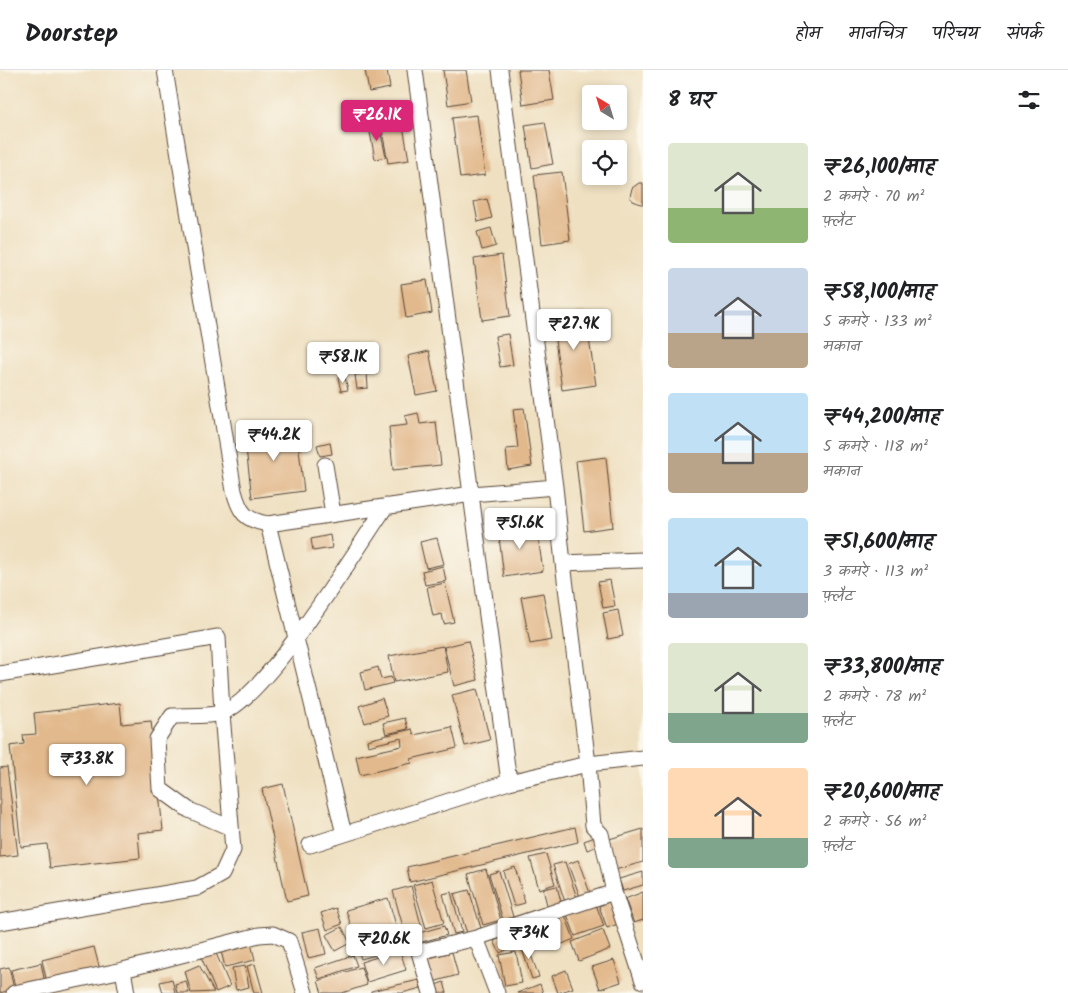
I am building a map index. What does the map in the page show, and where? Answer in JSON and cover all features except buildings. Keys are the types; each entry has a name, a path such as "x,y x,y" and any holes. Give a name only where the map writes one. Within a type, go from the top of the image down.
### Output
{"street":[{"path":"165,70 234,491 242,512 252,521 268,524 472,494 555,487"},
{"path":"415,70 509,782"},
{"path":"500,70 555,487 588,764 593,826 601,834 614,892 643,981"},
{"path":"325,466 333,514"},
{"path":"231,828 188,810 160,789 157,739 172,716 222,713 241,702 296,638 386,506"},
{"path":"268,524 344,834"},
{"path":"563,563 643,560"},
{"path":"0,674 218,637 233,850 222,874 197,888 0,922"},
{"path":"310,845 509,782 588,764 643,758"},
{"path":"431,993 419,952 476,938 614,892"},
{"path":"14,993 123,970 217,944 272,934 289,941 305,993"},
{"path":"476,938 498,993"},
{"path":"123,970 127,993"}]}
